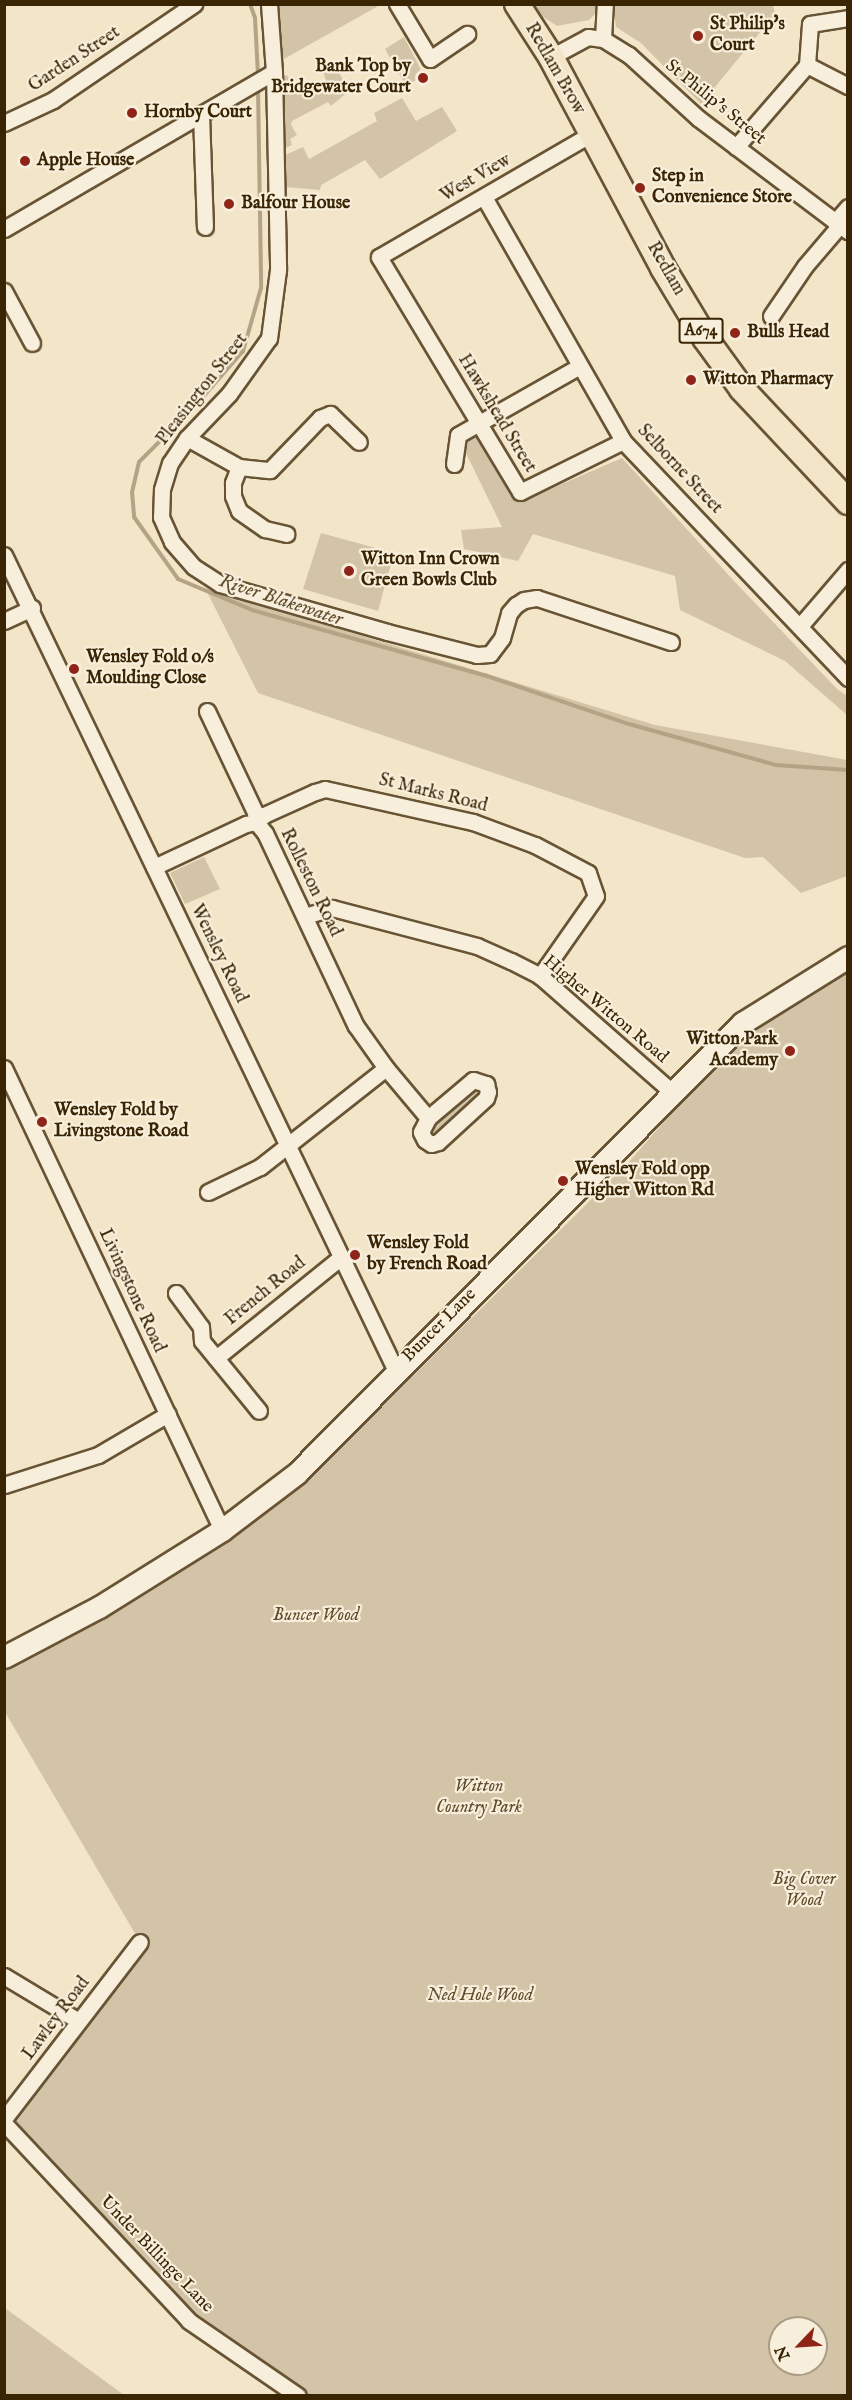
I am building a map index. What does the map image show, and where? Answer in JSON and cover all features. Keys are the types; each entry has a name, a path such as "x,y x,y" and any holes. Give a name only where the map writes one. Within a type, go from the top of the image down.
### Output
{"main road":[{"name":"Redlam Brow","path":"516,4 551,57 591,134"},
{"name":"Redlam","path":"591,134 663,268 705,338 742,389 848,502"},
{"name":"Buncer Lane","path":"4,1657 99,1607 222,1530 297,1473 672,1091 742,1023 848,957"}],"street":[{"name":"Garden Street","path":"4,123 53,100 194,4"},
{"name":"Pleasington Street","path":"269,4 269,75 278,270 269,338 229,394 187,438 170,463 162,490 161,517 172,542 194,567 220,584 477,655 490,654 502,638 509,613 524,600 537,598 671,642"},
{"path":"397,4 430,59 467,34"},
{"path":"551,57 588,37 603,39 605,4"},
{"path":"736,147 807,65 810,24 848,18"},
{"name":"St Philip's Street","path":"603,39 629,55 698,118 841,226"},
{"path":"807,65 848,86"},
{"path":"4,229 269,75"},
{"path":"201,114 205,227"},
{"name":"West View","path":"379,257 591,134"},
{"name":"Selborne Street","path":"484,197 623,441 848,678"},
{"path":"771,316 805,266 841,226 848,207"},
{"name":"Hawkshead Street","path":"379,257 520,492 623,441"},
{"path":"4,291 32,343"},
{"path":"454,464 458,435 580,366"},
{"path":"187,438 239,467 270,470 320,418 333,408 359,442"},
{"path":"239,467 233,483 233,496 239,511 265,529 286,534"},
{"name":"Wensley Road","path":"4,555 32,608 396,1371"},
{"path":"800,626 848,570"},
{"path":"4,621 32,608"},
{"name":"Rolleston Road","path":"207,711 255,812 256,822 265,833 356,1026 386,1068 428,1118"},
{"name":"St Marks Road","path":"154,867 325,789 473,822 535,845 588,873 596,896 540,976"},
{"name":"Higher Witton Road","path":"305,916 332,908 406,925 477,946 540,976 672,1091"},
{"name":"Livingstone Road","path":"4,1068 222,1530"},
{"path":"208,1192 260,1167 386,1068"},
{"path":"473,1080 482,1082 488,1087 486,1098 434,1144 425,1140 421,1132 428,1118 473,1080"},
{"name":"French Road","path":"216,1358 341,1257"},
{"name":"French Road","path":"176,1293 201,1327 202,1341 259,1411"},
{"path":"4,1485 98,1455 168,1414"},
{"name":"Lawley Road","path":"4,2121 140,1942"},
{"path":"4,1976 79,2021"},
{"name":"Under Billinge Lane","path":"4,2121 189,2321 298,2396"}],"green space":[{"path":"277,4 380,4 380,5 282,60"},
{"path":"534,5 596,5 595,14 589,20 557,26 543,17"},
{"path":"613,5 773,5 775,14 701,104 641,43 616,27"},
{"path":"404,37 420,68 421,77 406,86 385,49"},
{"path":"335,65 349,91 331,106 328,102 292,121 291,125 297,135 290,139 292,145 283,149 282,77 287,75 298,95 326,80 323,71"},
{"path":"402,98 416,121 442,107 457,131 380,179 365,160 321,185 320,190 285,187 283,156 303,147 309,159 377,121 374,113"},
{"path":"477,433 520,502 622,458 734,581 837,689 847,696 847,715 785,661 680,610 675,576 533,534 518,561 464,549 461,530 502,527 463,447"},
{"name":"Witton Inn Crown Green Bowls Club","path":"321,533 394,553 378,611 303,589"},
{"path":"205,588 655,725 847,760 847,876 801,893 763,857 745,858 258,693"},
{"path":"204,857 220,889 185,904 170,873"},
{"name":"Witton Country Park","path":"847,972 847,2395 298,2395 189,2321 5,2123 140,1942 5,1712 5,1657 99,1607 322,1447 414,1375 628,1163 695,1086 750,1035 793,1004"},
{"path":"478,1086 482,1094 435,1141 425,1131 470,1087"},
{"path":"5,2308 124,2395 5,2395"}],"waterway":[{"name":"River Blakewater","path":"250,4 255,18 258,76"},
{"name":"River Blakewater","path":"258,86 261,288 243,351 195,406 139,462 132,492 134,517 178,579 252,610 484,675 629,724 776,765 848,770"}],"place":[{"name":"St Philip's Court","path":"698,36"},
{"name":"Bank Top by Bridgewater Court","path":"423,78"},
{"name":"Hornby Court","path":"132,113"},
{"name":"Apple House","path":"25,161"},
{"name":"Step in Convenience Store","path":"640,188"},
{"name":"Balfour House","path":"229,204"},
{"name":"Bulls Head","path":"735,333"},
{"name":"Witton Pharmacy","path":"691,380"},
{"name":"Witton Inn Crown Green Bowls Club","path":"349,571"},
{"name":"Wensley Fold o/s Moulding Close","path":"74,669"},
{"name":"Witton Park Academy","path":"790,1051"},
{"name":"Wensley Fold by Livingstone Road","path":"42,1122"},
{"name":"Wensley Fold opp Higher Witton Rd","path":"563,1181"},
{"name":"Wensley Fold by French Road","path":"355,1255"}],"park label":[{"name":"Buncer Wood","path":"316,1616"},
{"name":"Big Cover Wood","path":"804,1891"},
{"name":"Ned Hole Wood","path":"480,1996"}]}
